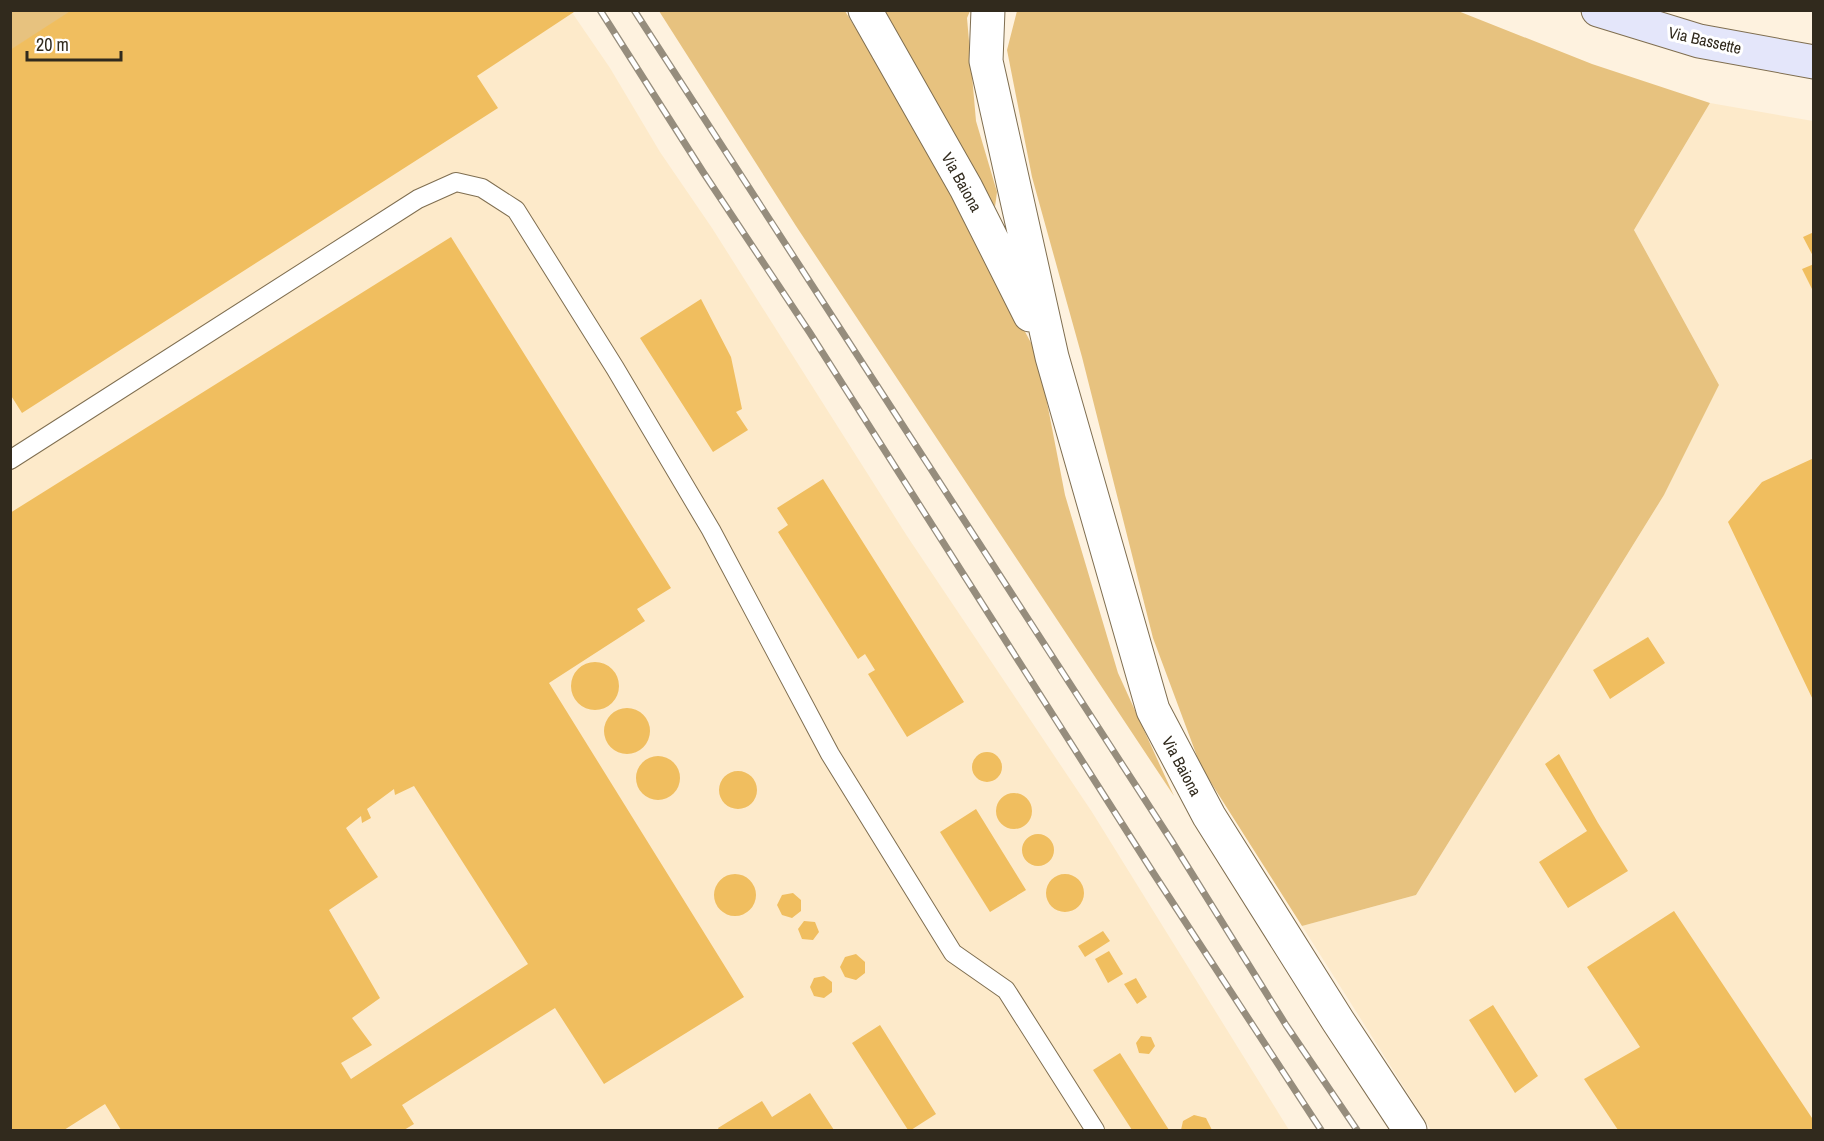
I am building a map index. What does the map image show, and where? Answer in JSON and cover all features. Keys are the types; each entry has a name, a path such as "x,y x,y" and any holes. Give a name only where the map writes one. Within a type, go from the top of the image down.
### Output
{"main road":[{"name":"Via Bassette","path":"1598,10 1699,41 1814,63"}],"street":[{"name":"Via Baiona","path":"865,10 966,188 1052,357"},
{"name":"Via Baiona","path":"988,10 986,62 1052,357 1153,710 1209,816 1410,1131"}],"lane":[{"path":"10,460 418,199 456,182 482,188 516,210 615,368 711,530 830,754 953,953 1006,990 1095,1131"}],"shaded area":[{"path":"11,11 72,11 11,50"},
{"path":"571,11 610,68 660,152 712,228 907,536 1092,812 1289,1130 11,1130 10,50"},
{"path":"659,11 845,11 916,127 1038,356 1065,495 1118,673 1174,796 796,226"},
{"path":"884,11 970,11 967,18 976,121 997,192 995,207"},
{"path":"1017,11 1458,11 1592,64 1710,103 1634,230 1719,385 1664,495 1416,895 1302,926 1201,767 1153,638 1082,357 1032,177 1007,50"},
{"path":"1710,103 1813,121 1813,1130 1431,1130 1302,926 1416,895 1664,495 1719,385 1634,230"}],"building":[{"path":"72,10 577,10 477,76 498,108 22,413 10,394 10,50"},
{"path":"1814,232 1814,258 1803,237"},
{"path":"451,237 671,588 637,609 645,621 549,683 744,997 604,1084 555,1008 402,1105 414,1124 404,1130 121,1130 105,1104 64,1130 10,1130 10,513","holes":["414,786 528,964 351,1079 341,1063 372,1045 352,1018 380,998 329,910 378,877 346,828 361,816 362,823 371,818 367,809 394,789 395,795"]},
{"path":"1814,264 1814,293 1802,269"},
{"path":"701,299 731,357 742,409 736,412 748,430 713,452 640,338"},
{"path":"1814,458 1814,702 1728,522 1762,482"},
{"path":"823,479 964,702 907,737 868,674 875,670 865,654 858,659 778,532 788,525 777,508"},
{"path":"1648,637 1665,663 1610,699 1593,670"},
{"path":"595,662 612,669 619,686 612,703 595,710 578,703 571,686 578,669"},
{"path":"627,708 643,715 650,731 643,747 627,754 611,747 604,731 611,715"},
{"path":"987,752 998,756 1002,767 998,778 987,782 976,778 972,767 976,756"},
{"path":"1559,754 1628,871 1568,908 1539,862 1587,831 1545,764"},
{"path":"658,756 667,757 674,762 679,769 679,787 674,794 667,799 658,800 649,799 642,794 637,787 636,778 637,769 642,762 649,757"},
{"path":"738,771 751,777 757,790 751,803 738,809 725,803 719,790 725,777"},
{"path":"1014,793 1027,798 1032,811 1027,824 1014,829 1001,824 996,811 1001,798"},
{"path":"976,809 1026,890 990,912 940,832"},
{"path":"1038,834 1049,839 1054,850 1049,861 1038,866 1027,861 1022,850 1027,839"},
{"path":"735,874 750,880 756,895 750,910 735,916 720,910 714,895 720,880"},
{"path":"1065,874 1078,880 1084,893 1078,906 1065,912 1052,906 1046,893 1052,880"},
{"path":"793,893 801,900 801,911 792,918 782,915 777,905 782,895"},
{"path":"1674,911 1814,1121 1814,1130 1618,1130 1584,1079 1640,1047 1587,967"},
{"path":"804,921 815,922 819,932 813,940 802,939 798,929"},
{"path":"1103,931 1110,941 1085,957 1078,946"},
{"path":"1109,951 1123,974 1108,983 1095,959"},
{"path":"856,954 865,962 865,973 856,980 845,977 840,967 845,957"},
{"path":"824,976 832,982 832,992 824,998 814,996 810,987 814,978"},
{"path":"1136,978 1147,997 1137,1004 1124,984"},
{"path":"1493,1005 1538,1076 1515,1093 1469,1020"},
{"path":"880,1025 936,1114 911,1130 908,1130 852,1043"},
{"path":"1141,1036 1151,1037 1155,1046 1149,1054 1139,1053 1136,1043"},
{"path":"1120,1053 1169,1130 1132,1130 1093,1070"},
{"path":"810,1093 834,1130 719,1130 718,1128 762,1101 772,1117"},
{"path":"1194,1115 1206,1118 1212,1130 1181,1130 1183,1121"}],"railway":[{"path":"600,10 703,172 810,333 1154,874 1321,1130"},
{"path":"634,10 1171,840 1286,1025 1357,1130"}]}
